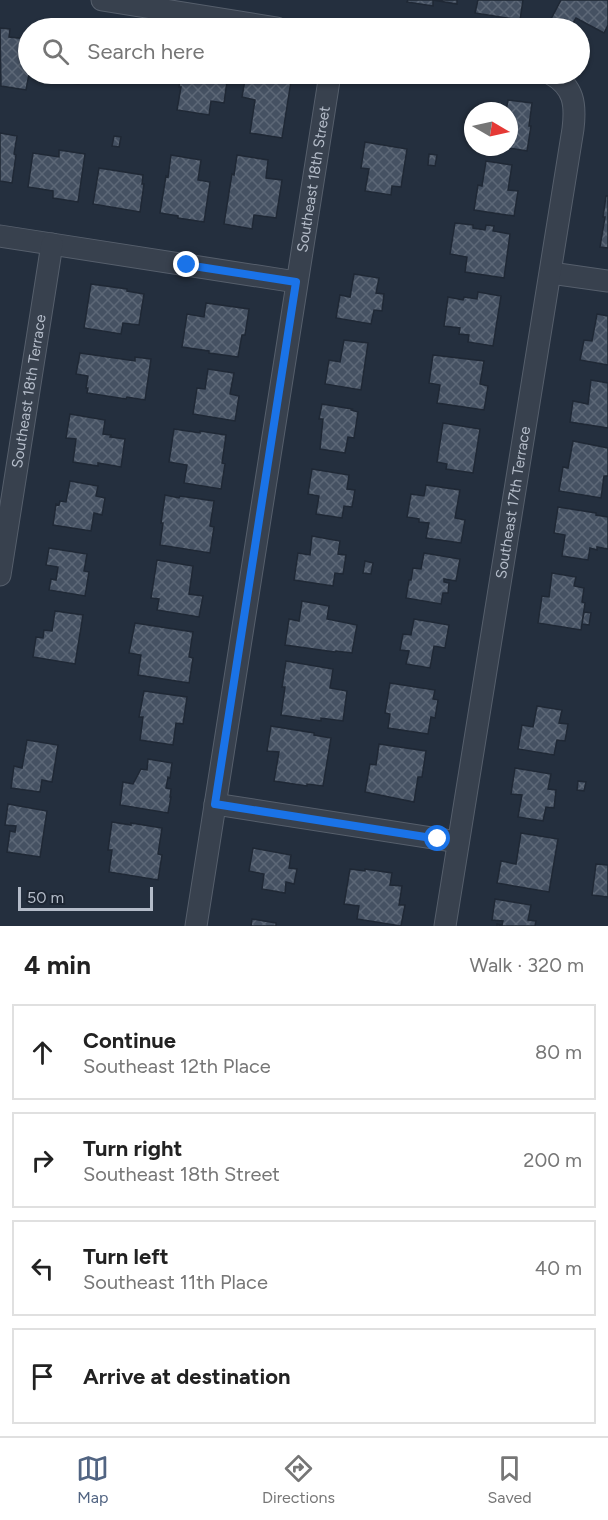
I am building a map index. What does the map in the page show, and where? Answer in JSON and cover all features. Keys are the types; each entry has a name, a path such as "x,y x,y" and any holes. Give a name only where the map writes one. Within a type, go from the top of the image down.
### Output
{"street":[{"path":"102,0 215,18"},
{"name":"Southeast 18th Street","path":"196,926 328,84"},
{"name":"Southeast 17th Terrace","path":"445,926 574,117 572,97 562,84"},
{"path":"0,236 296,282"},
{"name":"Southeast 18th Terrace","path":"0,574 52,244"},
{"path":"550,273 608,281"},
{"path":"215,804 458,842"}],"building":[{"path":"408,0 433,0 433,6 407,2"},
{"path":"433,0 457,0 457,4"},
{"path":"478,0 523,0 520,18 475,13"},
{"path":"561,0 608,0 608,25 604,33 590,26 590,18 552,18"},
{"path":"0,28 10,29 9,37 18,38 18,84 27,84 26,90 1,86"},
{"path":"179,84 227,84 224,103 211,101 209,115 177,110 181,87"},
{"path":"244,84 291,84 282,138 250,133 255,100 242,97"},
{"path":"508,100 532,103 527,151 518,150 518,102 508,102"},
{"path":"0,133 17,136 12,183 0,181"},
{"path":"114,136 121,137 119,147 112,146"},
{"path":"365,142 407,149 401,187 392,186 391,195 365,191 369,169 361,168"},
{"path":"59,150 85,154 78,202 53,198 53,191 28,187 33,153 59,157"},
{"path":"429,154 437,155 435,166 428,165"},
{"path":"171,155 201,160 198,180 210,182 204,222 160,213"},
{"path":"237,155 268,160 266,178 282,180 276,218 254,215 252,229 224,224"},
{"path":"486,161 512,165 508,190 518,191 514,216 474,210 478,185 482,186"},
{"path":"99,168 143,175 140,212 93,204"},
{"path":"606,196 608,196 608,248 600,247"},
{"path":"455,223 473,225 473,228 485,230 486,225 494,226 493,231 510,234 504,278 465,272 467,257 450,254"},
{"path":"354,274 379,278 376,293 384,294 382,311 374,310 371,324 336,318 340,295 350,297"},
{"path":"91,284 144,294 139,325 123,323 121,334 84,328"},
{"path":"478,292 501,296 493,346 468,342 469,335 459,334 460,328 444,326 448,297 463,300 464,297 477,299"},
{"path":"206,303 249,309 245,335 242,335 238,357 182,347 187,314 204,317"},
{"path":"597,314 608,316 608,365 580,360 584,340 592,341"},
{"path":"344,340 368,343 361,390 325,384 329,360 340,362"},
{"path":"80,353 135,361 135,357 151,359 145,400 87,393 88,376 76,374"},
{"path":"433,355 484,361 480,384 488,386 484,410 437,403 440,385 429,383"},
{"path":"208,369 234,373 230,394 239,396 235,421 193,414 197,388 205,389"},
{"path":"591,380 608,383 608,428 570,422 573,401 588,404"},
{"path":"322,404 358,412 354,438 348,437 345,453 320,449 323,419 319,419"},
{"path":"70,414 105,420 103,434 125,439 121,467 73,462 76,439 66,438"},
{"path":"443,423 480,429 473,473 446,469 447,464 437,462"},
{"path":"174,429 226,435 221,489 184,483 187,465 169,462"},
{"path":"573,441 608,448 608,476 604,476 601,498 559,491 563,467 568,468"},
{"path":"312,469 349,475 347,489 355,490 352,507 344,506 342,518 316,514 319,496 308,494"},
{"path":"70,481 98,486 96,496 105,498 102,515 94,513 91,531 53,525 56,504 59,505 60,501 66,502"},
{"path":"426,485 460,490 455,518 465,520 461,543 426,538 429,523 407,517 411,494 424,496"},
{"path":"165,495 214,501 210,526 214,527 210,553 160,545"},
{"path":"558,507 608,517 608,549 590,548 588,560 562,556 565,535 554,533"},
{"path":"312,536 340,541 338,554 346,555 343,574 335,573 333,586 294,580 298,553 310,555"},
{"path":"49,548 87,554 84,571 89,572 85,596 49,590 51,579 56,580 58,567 46,565"},
{"path":"424,553 460,559 456,581 444,579 444,582 449,583 448,593 443,593 441,604 406,598 413,568 421,569"},
{"path":"157,560 193,566 189,594 203,596 199,617 157,610 159,599 151,598"},
{"path":"365,561 373,563 371,574 363,573"},
{"path":"552,573 576,577 574,586 584,588 582,602 585,603 581,630 538,623 542,596 549,597"},
{"path":"302,601 329,606 327,619 357,625 352,653 285,645 289,619 299,621"},
{"path":"55,611 83,615 75,664 33,657 36,637 43,638 44,630 52,631"},
{"path":"584,612 591,613 589,625 582,624"},
{"path":"414,619 449,625 445,648 434,646 430,668 406,664 409,651 400,650 403,634 411,635"},
{"path":"135,623 193,632 189,657 193,658 189,683 138,675 141,655 129,653"},
{"path":"286,661 333,669 330,688 347,691 343,721 321,718 321,721 281,715"},
{"path":"390,683 435,690 433,699 438,700 435,718 431,717 428,734 388,728 390,714 385,713"},
{"path":"144,691 187,697 183,724 176,723 173,745 140,740 143,717 139,717"},
{"path":"537,706 562,710 559,723 568,724 565,741 557,740 554,755 518,749 522,725 533,727"},
{"path":"271,726 331,738 323,786 274,781 279,752 267,751"},
{"path":"27,740 58,745 52,782 42,780 40,792 11,788 14,766 22,768"},
{"path":"379,744 426,751 422,777 418,777 414,802 365,792 370,764 376,765"},
{"path":"148,759 172,763 166,788 171,789 168,813 120,805 123,782 133,784 141,769 147,770"},
{"path":"515,768 551,774 548,789 556,790 554,808 546,807 543,821 518,817 522,795 511,794"},
{"path":"578,781 586,782 584,791 577,790"},
{"path":"8,804 47,811 40,857 7,852 10,831 15,832 16,826 5,825"},
{"path":"112,822 162,828 158,854 162,855 158,880 109,872 112,850 108,850"},
{"path":"521,833 558,839 549,892 497,883 501,861 516,864"},
{"path":"253,848 291,855 289,868 297,869 294,884 286,882 285,893 262,889 264,874 249,871"},
{"path":"596,864 608,865 608,897 592,895"},
{"path":"350,869 392,873 390,885 402,886 399,905 405,905 401,926 357,919 359,906 344,904"},
{"path":"495,899 531,905 528,920 536,921 535,926 497,926 497,924 502,925 503,921 492,920"},
{"path":"252,919 276,923 276,926 251,926"}],"route":[{"path":"187,265 296,282 215,804 438,839"}]}
